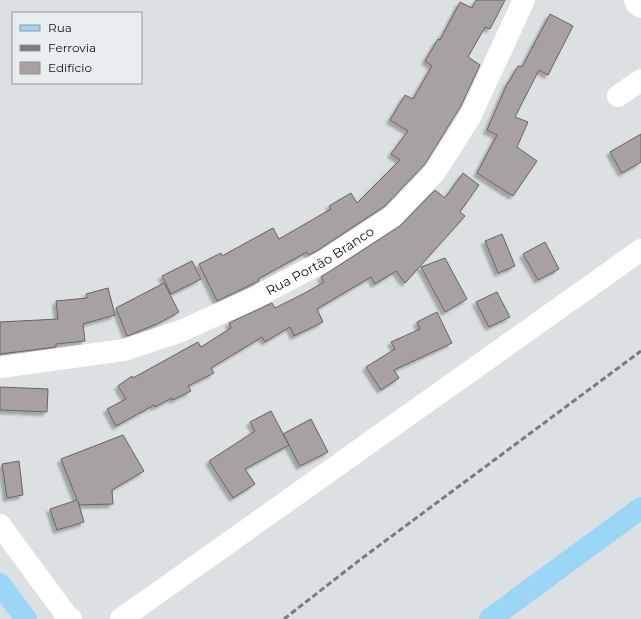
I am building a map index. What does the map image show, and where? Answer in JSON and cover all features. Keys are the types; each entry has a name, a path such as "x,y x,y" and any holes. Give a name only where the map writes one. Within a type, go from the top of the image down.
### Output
{"main road":[{"path":"490,619 641,508"},
{"path":"0,584 26,619"}],"street":[{"name":"Rua Portão Branco","path":"0,367 124,350 181,331 254,298 324,261 393,216 435,172 470,117 524,0"},
{"path":"635,0 641,7"},
{"path":"618,96 641,80"},
{"path":"121,619 641,250"},
{"path":"0,525 67,616 71,619"}],"building":[{"path":"476,0 505,0 490,29 485,27 468,57 480,65 461,106 425,164 385,206 318,250 309,255 307,252 258,279 259,281 217,301 199,264 221,253 222,256 273,228 279,239 331,209 329,206 351,193 357,203 400,160 391,154 408,131 390,120 405,95 413,99 432,66 425,61 438,39 440,40 460,2 472,8"},
{"path":"550,14 573,26 548,75 539,70 515,117 528,122 517,147 537,161 513,196 477,173 497,135 487,130 508,82 518,66 522,67"},
{"path":"641,134 641,162 622,173 610,152"},
{"path":"463,173 479,185 460,212 465,216 405,283 396,271 375,284 371,277 317,309 323,322 294,336 290,327 265,342 262,337 211,368 214,373 188,386 191,391 173,400 172,398 155,407 154,405 116,426 107,409 126,399 118,386 132,376 133,378 198,342 201,347 231,328 229,323 272,303 275,308 324,282 321,277 400,226 435,190 445,198"},
{"path":"502,234 515,266 498,273 485,241"},
{"path":"545,242 559,269 538,280 523,254"},
{"path":"445,258 467,299 445,312 421,267"},
{"path":"192,261 201,279 171,294 162,276"},
{"path":"164,283 179,312 157,324 127,336 116,308"},
{"path":"108,288 115,315 83,324 85,341 56,344 56,347 0,354 0,322 58,319 56,301 87,298 86,294"},
{"path":"497,292 510,317 489,327 476,302"},
{"path":"437,312 452,343 394,370 399,378 381,390 366,367 395,349 391,342 420,329 417,322"},
{"path":"0,387 48,389 47,412 0,410"},
{"path":"271,411 289,445 245,469 255,484 233,498 209,461 255,431 250,422"},
{"path":"311,419 328,452 300,466 283,434"},
{"path":"123,435 144,471 112,490 113,504 79,505 84,522 57,530 50,509 77,500 61,459"},
{"path":"19,461 23,495 7,498 2,464"}],"railway":[{"path":"284,619 361,559 641,351"}]}
